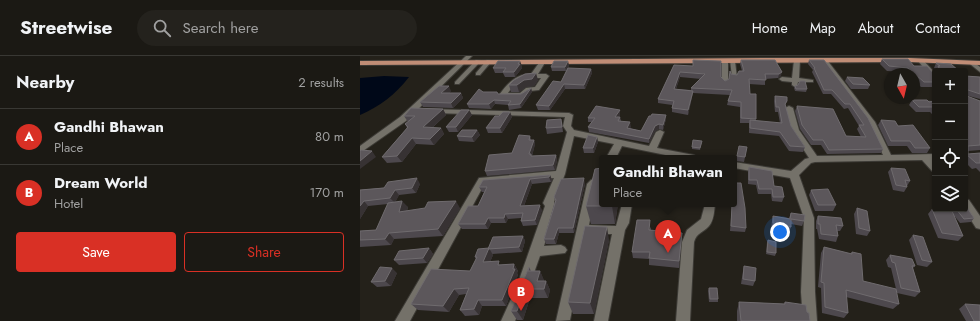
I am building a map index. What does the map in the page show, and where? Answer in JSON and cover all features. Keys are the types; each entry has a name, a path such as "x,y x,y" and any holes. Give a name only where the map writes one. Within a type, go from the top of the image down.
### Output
{"main road":[{"path":"360,63 797,60 920,60 980,63"}],"street":[{"path":"360,150 403,119 469,56"},
{"path":"795,83 797,60"},
{"path":"920,60 932,74"},
{"path":"478,74 489,61"},
{"path":"533,76 543,61"},
{"path":"729,61 735,77"},
{"path":"725,82 729,61"},
{"path":"825,61 871,122 888,157"},
{"path":"457,83 478,62"},
{"path":"972,63 980,70"},
{"path":"525,76 533,76 546,76 538,89 528,89 522,95 502,95 510,84 517,79 525,76"},
{"path":"782,79 795,83 811,81"},
{"path":"790,108 795,130 814,159"},
{"path":"412,110 569,115 567,126 571,132 678,155"},
{"path":"508,321 536,251 551,206 548,203 560,174 571,132"},
{"path":"652,150 660,132"},
{"path":"613,155 619,143"},
{"path":"924,157 932,166"},
{"path":"794,175 801,166 814,159 932,157"},
{"path":"737,166 794,175"},
{"path":"402,321 482,180 560,174"},
{"path":"794,175 801,191 809,218 808,292 810,321"},
{"path":"563,320 592,184 594,182 599,182"},
{"path":"601,321 619,230 623,223 626,207"},
{"path":"683,321 688,242 691,232 705,225 708,221 710,207"},
{"path":"968,207 980,225"},
{"path":"583,229 619,230"},
{"path":"536,251 561,250"}],"water":[{"path":"384,76 409,77 399,89 387,99 360,115 360,78"}],"building":[{"path":"882,59 908,59 914,66 927,66 932,72 932,82 924,82 920,78 920,68 889,66"},
{"path":"693,60 721,61 721,77 725,81 729,79 730,71 731,74 737,75 739,71 744,71 741,60 775,60 782,72 779,74 765,74 766,80 749,79 750,94 756,94 756,119 741,118 741,102 728,101 732,90 691,88 705,74 680,72 674,89 693,91 688,110 672,108 674,101 658,99 674,65 693,66"},
{"path":"809,60 824,60 868,118 883,149 829,150 823,140 813,140 802,125 797,106 833,109 846,136 866,137 859,125 864,125 850,104 845,104 832,90 824,90 815,68"},
{"path":"498,61 520,61 518,64 520,64 514,72 503,72 506,68 493,68"},
{"path":"554,61 568,61 565,67 551,67"},
{"path":"936,63 951,64 956,68 939,68 938,66 940,66"},
{"path":"568,68 591,69 584,85 564,84 549,106 536,105 553,81 561,82"},
{"path":"536,73 532,79 524,80 517,85 509,85 514,80 525,74"},
{"path":"968,76 980,77 980,94 968,90"},
{"path":"847,77 863,78 870,85 853,84"},
{"path":"800,81 805,81 807,89 796,89 795,86 798,85"},
{"path":"439,86 449,86 441,93 461,93 451,103 420,102"},
{"path":"531,88 520,104 508,105 511,101 494,100 489,104 467,104 479,89 483,92 497,92 498,94 521,94"},
{"path":"775,96 787,97 785,104 791,126 805,147 790,146 780,132 750,128 750,120 782,123 779,107 776,107"},
{"path":"968,96 980,101 980,145 968,146"},
{"path":"920,100 932,102 932,107 919,107 916,104 920,104"},
{"path":"596,106 620,110 615,117 620,117 618,121 630,122 627,128 641,131 649,116 652,114 666,115 663,125 659,124 655,126 649,139 588,127 595,118 588,118"},
{"path":"411,108 443,109 423,127 441,128 430,139 412,138 397,156 382,157 408,127 405,124 415,116 404,116"},
{"path":"461,110 469,110 456,127 446,127"},
{"path":"503,112 510,112 500,128 486,128 495,116 499,116"},
{"path":"561,119 562,127 546,128 547,120"},
{"path":"881,120 895,121 898,126 913,125 930,148 915,148 910,141 891,141"},
{"path":"462,130 477,130 472,137 457,136"},
{"path":"519,135 530,136 529,140 534,140 529,154 531,154 531,156 556,155 553,165 485,171 489,155 512,153"},
{"path":"588,135 597,137 593,148 583,148"},
{"path":"693,140 702,141 700,148 692,147"},
{"path":"739,146 747,147 745,157 737,156"},
{"path":"360,151 372,151 360,161"},
{"path":"980,153 980,163 976,163 968,154"},
{"path":"749,167 772,171 774,186 782,187 784,197 773,197 772,189 759,189 757,180 749,180"},
{"path":"599,168 599,206 586,206 595,169"},
{"path":"891,168 905,169 910,181 905,180 907,187 896,185"},
{"path":"550,175 549,177 530,179 520,206 540,205 535,220 521,221 523,213 505,214 504,218 488,218 485,224 458,224 468,206 478,206 487,187 479,187 483,180"},
{"path":"417,178 412,188 395,190 390,198 364,201 360,206 360,190 384,188 388,182"},
{"path":"584,178 573,228 558,228 554,239 544,239 556,200 554,197 561,179"},
{"path":"737,183 741,183 745,208 746,228 731,226 732,207 737,207"},
{"path":"828,189 836,205 818,205 811,190"},
{"path":"402,201 399,212 425,208 428,202 456,201 438,229 389,233 385,239 360,240 360,231 376,230 388,203"},
{"path":"857,208 867,211 870,231 859,228"},
{"path":"968,209 974,218 964,219 958,212 968,212"},
{"path":"933,212 952,212 963,236 942,233"},
{"path":"791,213 805,215 804,221 791,219 791,227 773,223 773,216 790,219"},
{"path":"818,216 841,218 843,226 836,225 838,236 821,234 820,224 818,224"},
{"path":"637,220 650,220 649,230 682,233 679,261 649,258 650,252 632,252"},
{"path":"585,226 607,227 590,303 568,302"},
{"path":"913,235 923,237 932,262 922,260"},
{"path":"523,236 519,247 488,249 493,237"},
{"path":"768,240 776,242 776,253 767,252"},
{"path":"824,247 852,254 852,252 861,254 863,281 896,289 899,304 846,290 848,313 825,307 824,283 821,282"},
{"path":"429,248 423,258 394,260 399,251"},
{"path":"489,248 483,262 499,261 498,265 514,264 513,269 515,269 502,300 478,300 474,309 460,310 469,288 454,289 443,306 411,304 431,269 470,271 477,257 475,257 478,249"},
{"path":"890,255 912,259 915,266 912,266 920,292 901,288 895,263 892,262"},
{"path":"744,266 756,268 755,281 743,279"},
{"path":"380,267 392,268 385,281 371,282"},
{"path":"529,267 528,271 540,271 537,281 546,281 544,289 525,289 517,311 511,311"},
{"path":"709,288 717,288 718,299 710,299"},
{"path":"739,302 785,304 785,302 806,305 810,321 741,321"},
{"path":"965,304 980,305 980,321 974,321"}],"place":[{"name":"Gandhi Bhawan","path":"668,253"},
{"name":"Dream World","path":"521,311"}]}
